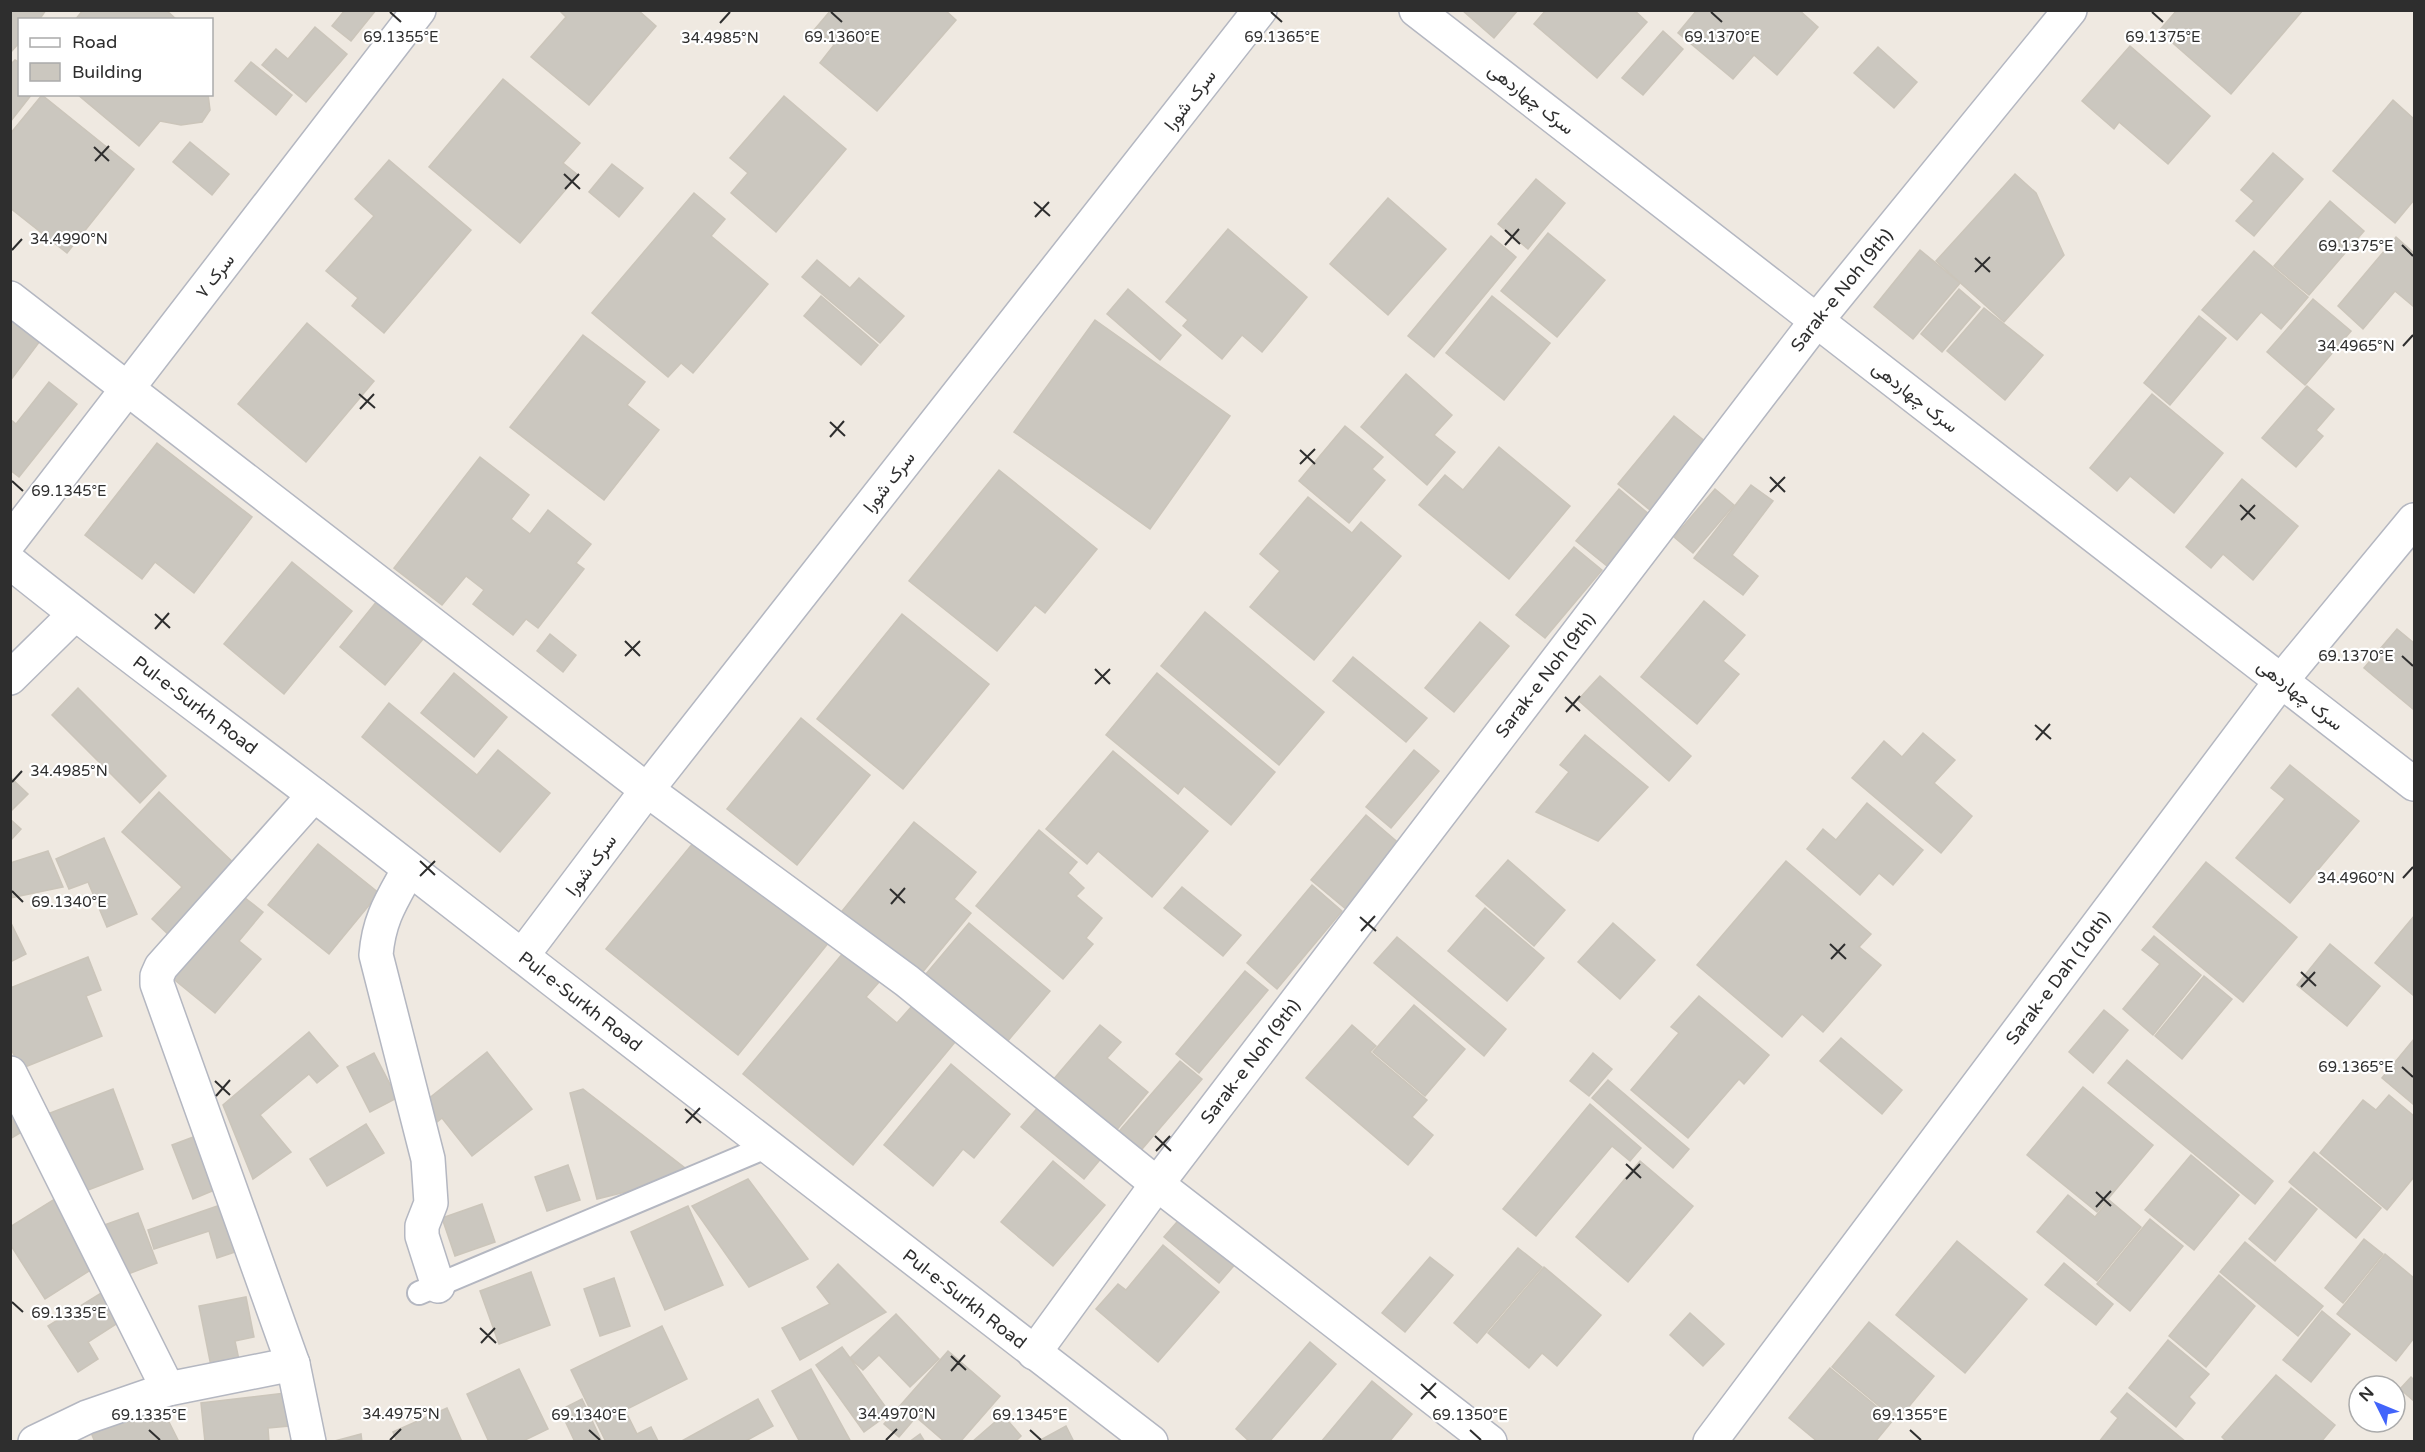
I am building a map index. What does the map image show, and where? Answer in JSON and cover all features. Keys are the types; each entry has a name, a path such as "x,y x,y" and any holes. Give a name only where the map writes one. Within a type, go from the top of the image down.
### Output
{"street":[{"name":"سرک ۷","path":"10,541 419,10"},
{"name":"سرک شورا","path":"522,956 647,790 1260,10"},
{"name":"سرک چهاردهی","path":"1416,10 2415,784"},
{"name":"Sarak-e Noh (9th)","path":"1034,1353 1157,1184 1816,320 2070,10"},
{"path":"10,298 647,790 907,981 1157,1184 1490,1442"},
{"name":"Sarak-e Dah (10th)","path":"1710,1442 2281,681 2415,520"},
{"name":"Pul-e-Surkh Road","path":"10,562 1151,1442"},
{"path":"10,678 75,614"},
{"path":"309,1442 293,1364 157,984 157,976 161,967 314,795"},
{"path":"409,869 384,915 378,932 376,955 428,1159 431,1203 422,1226 422,1236 429,1289"},
{"path":"10,1073 168,1389"},
{"path":"35,1442 87,1417 168,1389 293,1364"}],"lane":[{"path":"429,1289 766,1147"}],"building":[{"path":"10,10 46,10 40,18 18,18 18,44 10,53"},
{"path":"83,10 166,10 175,18 77,18"},
{"path":"345,10 376,10 351,41 332,26"},
{"path":"559,10 638,10 656,26 589,105 531,57 566,17"},
{"path":"831,10 945,10 956,20 877,111 820,63 834,45 815,29"},
{"path":"1462,10 1518,10 1494,38"},
{"path":"1546,10 1634,10 1647,22 1597,78 1534,24"},
{"path":"1697,10 1799,10 1818,27 1777,75 1754,55 1733,79 1678,33"},
{"path":"2177,10 2303,10 2231,94 2159,31"},
{"path":"315,27 347,54 306,102 262,65 276,49 288,59"},
{"path":"1663,31 1683,49 1643,95 1622,78"},
{"path":"2130,46 2210,116 2168,164 2119,122 2114,129 2082,101"},
{"path":"1878,47 1917,82 1894,108 1854,73"},
{"path":"15,60 18,62 18,96 30,96 10,122 10,65"},
{"path":"251,62 292,95 276,115 235,81"},
{"path":"503,79 580,143 563,163 578,175 520,243 429,167"},
{"path":"43,96 134,169 67,253 10,208 10,134"},
{"path":"79,96 208,96 210,110 202,122 181,125 160,121 139,146"},
{"path":"784,96 846,149 776,232 731,193 748,173 730,158"},
{"path":"2393,100 2414,119 2414,200 2395,223 2333,171"},
{"path":"190,142 229,174 212,195 173,162"},
{"path":"2273,153 2303,179 2254,236 2236,221 2254,201 2241,190"},
{"path":"389,160 471,230 384,333 352,306 358,298 326,271 374,216 355,199"},
{"path":"612,164 643,188 619,217 589,192"},
{"path":"2015,174 2036,193 2064,255 2004,322 1936,261"},
{"path":"1536,179 1565,203 1528,249 1498,224"},
{"path":"694,193 725,219 711,236 768,284 693,373 681,363 668,377 592,313"},
{"path":"1388,198 1446,249 1388,315 1330,264"},
{"path":"2330,201 2364,231 2309,295 2274,266"},
{"path":"1228,229 1307,297 1262,352 1242,335 1222,359 1183,326 1188,320 1166,302"},
{"path":"1548,233 1605,280 1557,337 1501,291"},
{"path":"1491,236 1516,257 1434,357 1408,336"},
{"path":"2396,237 2414,253 2414,307 2395,291 2363,329 2338,306"},
{"path":"1920,250 1960,283 1913,339 1874,307"},
{"path":"2254,251 2308,297 2281,329 2261,312 2237,340 2202,310"},
{"path":"817,260 850,288 859,278 904,316 880,343 802,277"},
{"path":"1128,289 1181,335 1160,360 1107,314"},
{"path":"1959,289 1980,307 1942,352 1921,334"},
{"path":"821,296 878,345 861,365 804,316"},
{"path":"1492,296 1550,343 1504,400 1446,353"},
{"path":"2313,299 2351,331 2305,385 2267,352"},
{"path":"1984,308 2043,355 2005,400 1947,351"},
{"path":"2199,316 2226,338 2170,405 2144,383"},
{"path":"10,319 40,341 10,381"},
{"path":"1095,320 1230,416 1150,529 1014,432"},
{"path":"307,323 374,381 306,462 238,404"},
{"path":"583,335 645,382 627,405 659,430 604,500 510,427"},
{"path":"1406,374 1452,415 1434,435 1455,452 1427,485 1361,427"},
{"path":"49,382 77,404 19,477 10,470 10,419 16,424"},
{"path":"2307,386 2334,409 2316,430 2323,436 2296,467 2262,438"},
{"path":"2152,394 2223,453 2174,513 2130,476 2117,491 2090,468"},
{"path":"1674,416 1706,442 1650,510 1618,484"},
{"path":"1345,426 1383,457 1372,469 1385,480 1349,523 1299,481"},
{"path":"157,443 252,517 194,593 155,562 142,579 85,535"},
{"path":"1499,447 1570,506 1509,579 1419,505 1445,475 1463,490"},
{"path":"480,457 529,495 511,519 530,534 548,510 591,544 576,563 584,569 538,628 526,619 513,635 473,604 484,590 466,576 442,605 394,568"},
{"path":"999,470 1097,549 1045,613 1035,605 997,651 909,581"},
{"path":"2242,479 2298,526 2253,580 2223,554 2211,568 2186,547"},
{"path":"1751,485 1773,501 1732,555 1758,576 1743,595 1694,558"},
{"path":"1619,489 1650,515 1607,566 1576,541"},
{"path":"1715,489 1734,505 1693,553 1674,537"},
{"path":"1308,497 1352,533 1361,522 1401,556 1314,660 1250,607 1280,571 1260,554"},
{"path":"1574,547 1602,570 1545,638 1516,615"},
{"path":"292,562 352,611 284,694 224,644"},
{"path":"377,601 423,639 385,685 340,647"},
{"path":"1704,601 1745,635 1723,661 1739,674 1697,724 1641,677"},
{"path":"1205,612 1324,712 1279,765 1161,666"},
{"path":"902,614 989,684 903,789 817,719"},
{"path":"1480,622 1509,646 1454,712 1425,688"},
{"path":"2397,629 2414,643 2414,710 2364,668"},
{"path":"550,634 576,655 563,672 537,651"},
{"path":"1353,657 1427,718 1406,742 1333,681"},
{"path":"454,673 507,717 474,757 421,713"},
{"path":"1157,673 1275,772 1231,825 1184,786 1178,794 1106,735"},
{"path":"1600,676 1691,756 1669,781 1578,700"},
{"path":"78,688 166,776 140,803 52,715"},
{"path":"389,703 477,775 498,750 550,793 500,852 362,737"},
{"path":"801,718 870,775 797,865 727,809"},
{"path":"1923,733 1955,760 1934,783 1972,816 1941,853 1852,778 1884,741 1902,757"},
{"path":"1585,735 1648,787 1598,841 1536,812 1569,772 1560,765"},
{"path":"1414,750 1439,771 1391,828 1366,807"},
{"path":"1113,751 1208,831 1152,897 1098,851 1087,864 1046,829"},
{"path":"2290,765 2359,821 2290,903 2236,858 2285,799 2271,788"},
{"path":"10,777 28,794 10,812"},
{"path":"159,792 238,867 172,938 152,919 182,887 122,832"},
{"path":"1867,803 1923,850 1893,885 1879,873 1860,895 1807,849 1823,829 1836,840"},
{"path":"1366,815 1401,845 1347,910 1311,880"},
{"path":"10,819 21,829 10,841"},
{"path":"914,822 976,872 954,899 971,913 917,979 839,915"},
{"path":"1039,830 1077,862 1068,873 1084,888 1076,896 1102,918 1086,938 1093,944 1063,979 976,906"},
{"path":"698,837 829,942 738,1055 606,949"},
{"path":"104,838 137,914 107,927 88,882 69,889 56,859"},
{"path":"318,844 379,893 329,954 268,905"},
{"path":"48,851 63,887 10,898 10,863"},
{"path":"1508,860 1565,910 1534,946 1476,896"},
{"path":"1786,861 1871,934 1859,947 1881,965 1823,1032 1802,1014 1782,1037 1697,965"},
{"path":"2206,862 2297,937 2243,1002 2153,927"},
{"path":"1312,885 1342,911 1277,989 1247,963"},
{"path":"1182,887 1241,935 1223,956 1164,908"},
{"path":"240,894 263,912 239,941 261,959 215,1013 171,977"},
{"path":"1485,908 1544,958 1507,1001 1448,951"},
{"path":"2414,916 2414,996 2375,963"},
{"path":"10,921 26,954 10,962"},
{"path":"969,923 1050,991 1007,1042 926,974"},
{"path":"1613,923 1655,960 1620,999 1578,962"},
{"path":"2154,936 2201,975 2153,1035 2123,1009 2160,964 2142,950"},
{"path":"1397,937 1506,1029 1484,1056 1374,963"},
{"path":"2330,944 2380,986 2347,1026 2297,985"},
{"path":"843,953 879,982 866,997 897,1023 912,1006 955,1042 853,1165 743,1074"},
{"path":"88,957 101,990 86,996 102,1036 20,1069 10,1046 10,988"},
{"path":"1245,971 1268,990 1199,1073 1176,1054"},
{"path":"2204,976 2232,999 2182,1059 2155,1036"},
{"path":"1699,996 1769,1055 1744,1084 1739,1079 1688,1138 1631,1090 1679,1033 1671,1027"},
{"path":"1414,1005 1465,1049 1425,1096 1373,1052"},
{"path":"2104,1010 2128,1030 2093,1073 2069,1052"},
{"path":"1100,1025 1121,1042 1107,1058 1148,1092 1115,1132 1053,1080"},
{"path":"1352,1025 1376,1046 1370,1052 1427,1100 1412,1117 1433,1135 1408,1165 1306,1078"},
{"path":"309,1032 338,1066 317,1083 309,1074 260,1115 291,1152 253,1179 223,1105"},
{"path":"1841,1038 1902,1090 1882,1114 1820,1061"},
{"path":"2414,1039 2414,1105 2382,1078"},
{"path":"487,1052 532,1109 472,1156 442,1118 431,1127 417,1108"},
{"path":"374,1053 397,1098 370,1112 347,1067"},
{"path":"1593,1053 1612,1069 1589,1096 1570,1081"},
{"path":"2127,1060 2273,1181 2255,1204 2108,1083"},
{"path":"1180,1061 1202,1079 1137,1155 1115,1136"},
{"path":"951,1064 1010,1114 974,1158 963,1149 933,1186 884,1145"},
{"path":"1608,1080 1689,1149 1673,1168 1592,1098"},
{"path":"2083,1087 2153,1145 2097,1212 2027,1155"},
{"path":"113,1089 143,1169 75,1195 45,1115"},
{"path":"583,1089 694,1175 597,1199 570,1093"},
{"path":"2389,1095 2414,1116 2414,1177 2387,1210 2320,1153 2363,1100 2376,1110"},
{"path":"1590,1104 1641,1148 1630,1161 1612,1146 1536,1236 1503,1209"},
{"path":"1040,1105 1103,1156 1084,1179 1021,1127"},
{"path":"10,1115 20,1133 10,1139"},
{"path":"366,1124 384,1153 327,1186 310,1159"},
{"path":"204,1133 224,1186 193,1199 172,1145"},
{"path":"2314,1152 2381,1208 2356,1238 2289,1182"},
{"path":"2191,1155 2239,1195 2194,1250 2145,1210"},
{"path":"1053,1161 1105,1205 1053,1266 1001,1222"},
{"path":"1640,1161 1693,1206 1628,1282 1576,1237"},
{"path":"568,1165 580,1200 547,1211 535,1177"},
{"path":"748,1179 808,1259 749,1287 692,1206"},
{"path":"2291,1188 2317,1209 2275,1261 2249,1239"},
{"path":"2068,1195 2095,1217 2109,1200 2141,1227 2097,1281 2037,1232"},
{"path":"58,1197 100,1264 45,1299 10,1244 10,1227"},
{"path":"229,1202 244,1249 217,1258 209,1231 154,1249 148,1230"},
{"path":"482,1204 495,1242 455,1256 442,1218"},
{"path":"688,1206 723,1285 665,1310 631,1232"},
{"path":"138,1213 157,1263 115,1279 96,1228"},
{"path":"1183,1215 1237,1262 1219,1283 1164,1237"},
{"path":"2150,1219 2183,1246 2130,1311 2097,1284"},
{"path":"2364,1239 2383,1254 2343,1303 2325,1288"},
{"path":"1957,1241 2027,1299 1965,1373 1896,1315"},
{"path":"2245,1242 2323,1306 2298,1336 2220,1272"},
{"path":"1163,1245 1219,1292 1158,1362 1096,1309 1118,1284 1126,1290"},
{"path":"1518,1248 1542,1267 1477,1343 1454,1323"},
{"path":"2385,1254 2414,1278 2414,1338 2396,1361 2337,1314"},
{"path":"1430,1257 1453,1275 1405,1332 1382,1313"},
{"path":"2064,1263 2113,1304 2096,1325 2045,1285"},
{"path":"838,1264 886,1312 800,1360 782,1328 830,1304 817,1287"},
{"path":"1544,1267 1601,1315 1557,1366 1542,1353 1529,1368 1488,1333"},
{"path":"531,1272 550,1325 499,1344 480,1291"},
{"path":"2219,1275 2255,1306 2206,1367 2169,1336"},
{"path":"614,1278 630,1326 600,1336 584,1289"},
{"path":"106,1290 124,1319 88,1342 98,1359 78,1372 48,1326"},
{"path":"246,1297 254,1337 235,1341 239,1360 211,1366 199,1306"},
{"path":"2322,1311 2350,1334 2311,1382 2283,1360"},
{"path":"1690,1313 1724,1344 1703,1366 1670,1335"},
{"path":"896,1314 939,1359 910,1387 879,1355 863,1370 850,1358"},
{"path":"1869,1322 1934,1376 1897,1421 1832,1367"},
{"path":"662,1326 687,1379 625,1410 637,1434 651,1427 658,1441 606,1442 571,1370"},
{"path":"2168,1340 2209,1374 2189,1397 2195,1403 2176,1427 2129,1388"},
{"path":"1310,1342 1336,1364 1269,1442 1250,1442 1236,1429"},
{"path":"842,1347 890,1413 864,1432 816,1365"},
{"path":"948,1351 1000,1396 960,1442 945,1442 916,1417 899,1437 884,1424"},
{"path":"1830,1368 1893,1420 1875,1442 1818,1442 1789,1418"},
{"path":"519,1369 548,1429 521,1442 489,1442 467,1394"},
{"path":"811,1369 851,1442 800,1442 772,1391"},
{"path":"2276,1375 2335,1425 2321,1442 2227,1442 2222,1437"},
{"path":"2411,1377 2414,1380 2414,1401 2407,1395 2407,1381"},
{"path":"1372,1381 1412,1414 1389,1442 1321,1442"},
{"path":"285,1393 289,1426 268,1428 269,1442 205,1442 201,1403"},
{"path":"2127,1393 2186,1442 2099,1442 2118,1418 2111,1412"},
{"path":"582,1399 602,1442 575,1442 560,1410"},
{"path":"758,1399 773,1426 744,1442 680,1442"},
{"path":"158,1400 179,1442 95,1442 92,1435"},
{"path":"447,1408 462,1442 397,1442 393,1432"},
{"path":"1003,1415 1021,1436 1015,1442 972,1442"},
{"path":"1066,1426 1074,1442 1037,1442"},
{"path":"361,1434 362,1442 331,1442"},
{"path":"920,1434 925,1442 909,1442"}]}
